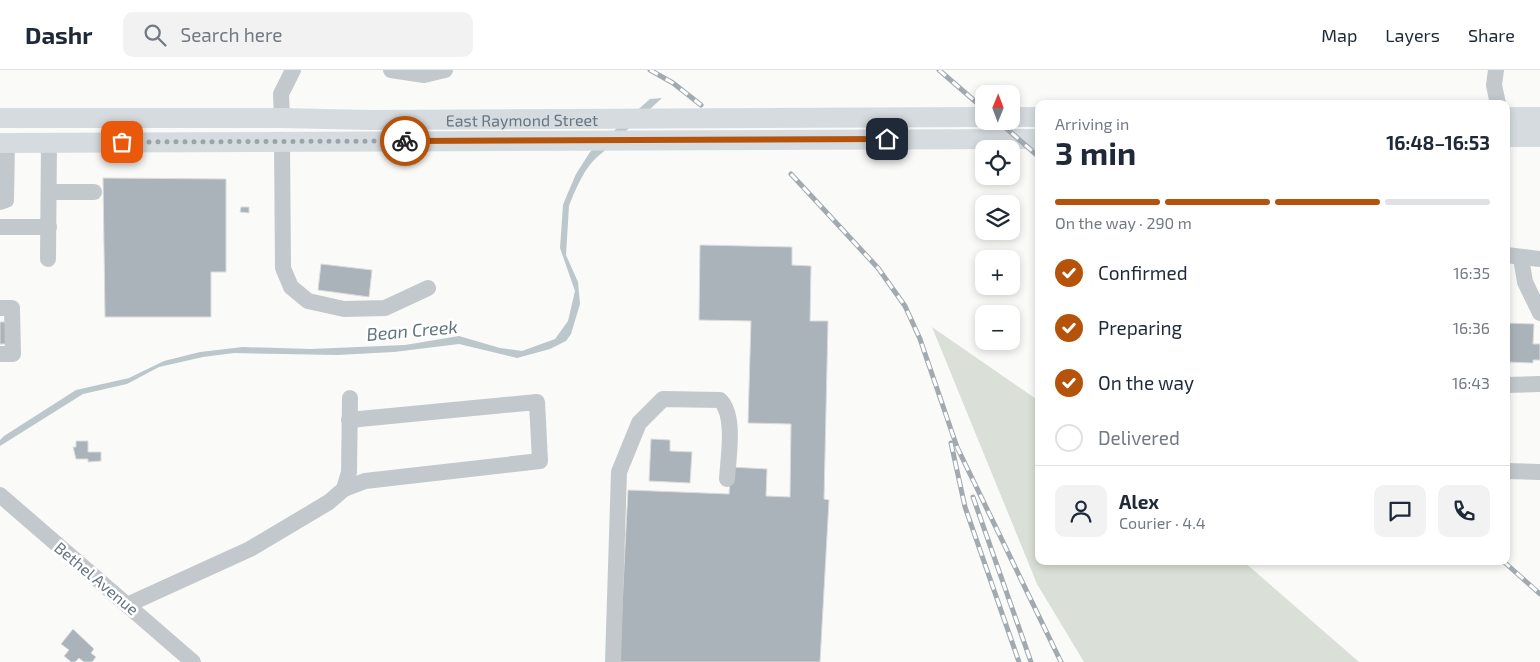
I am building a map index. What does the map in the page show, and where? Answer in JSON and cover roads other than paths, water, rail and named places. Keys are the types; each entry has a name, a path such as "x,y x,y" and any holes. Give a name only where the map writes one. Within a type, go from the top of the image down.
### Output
{"main road":[{"path":"1510,117 1540,116"},
{"name":"East Raymond Street","path":"0,118 282,118 370,120 975,117"},
{"path":"1020,117 1035,117"},
{"path":"282,118 282,142"},
{"path":"1510,137 1540,137"},
{"name":"East Raymond Street","path":"4,142 1035,139"}],"street":[{"path":"282,118 281,94 293,70"},
{"path":"392,70 424,75 445,70"},
{"path":"1496,70 1494,85 1497,100"},
{"path":"0,202 6,200 8,187 4,142"},
{"path":"48,259 49,142"},
{"path":"282,142 283,268 291,287 308,301 344,309 385,308 428,288"},
{"path":"49,192 94,192"},
{"path":"0,227 49,227"},
{"path":"1540,259 1514,257 1540,313"},
{"path":"0,308 12,308 12,354 0,354"},
{"path":"1510,385 1540,384"},
{"path":"344,489 349,472 350,398"},
{"path":"613,662 619,472 639,423 663,399 720,400 726,405 729,419 730,438 727,479"},
{"path":"127,605 250,548 329,502 344,489 365,481 540,461 537,402 349,420"},
{"path":"1510,471 1540,472"},
{"name":"Bethel Avenue","path":"0,495 193,662"}],"railway":[{"path":"650,70 673,83 701,105"},
{"path":"939,70 975,101"},
{"path":"1008,130 1035,153"},
{"path":"791,174 878,268 905,306 920,339 957,447 1061,662"},
{"path":"951,443 965,507 1019,662"},
{"path":"973,497 1031,662"},
{"path":"1507,565 1540,594"}],"water label":[{"name":"Bean Creek","path":"412,330"}]}
